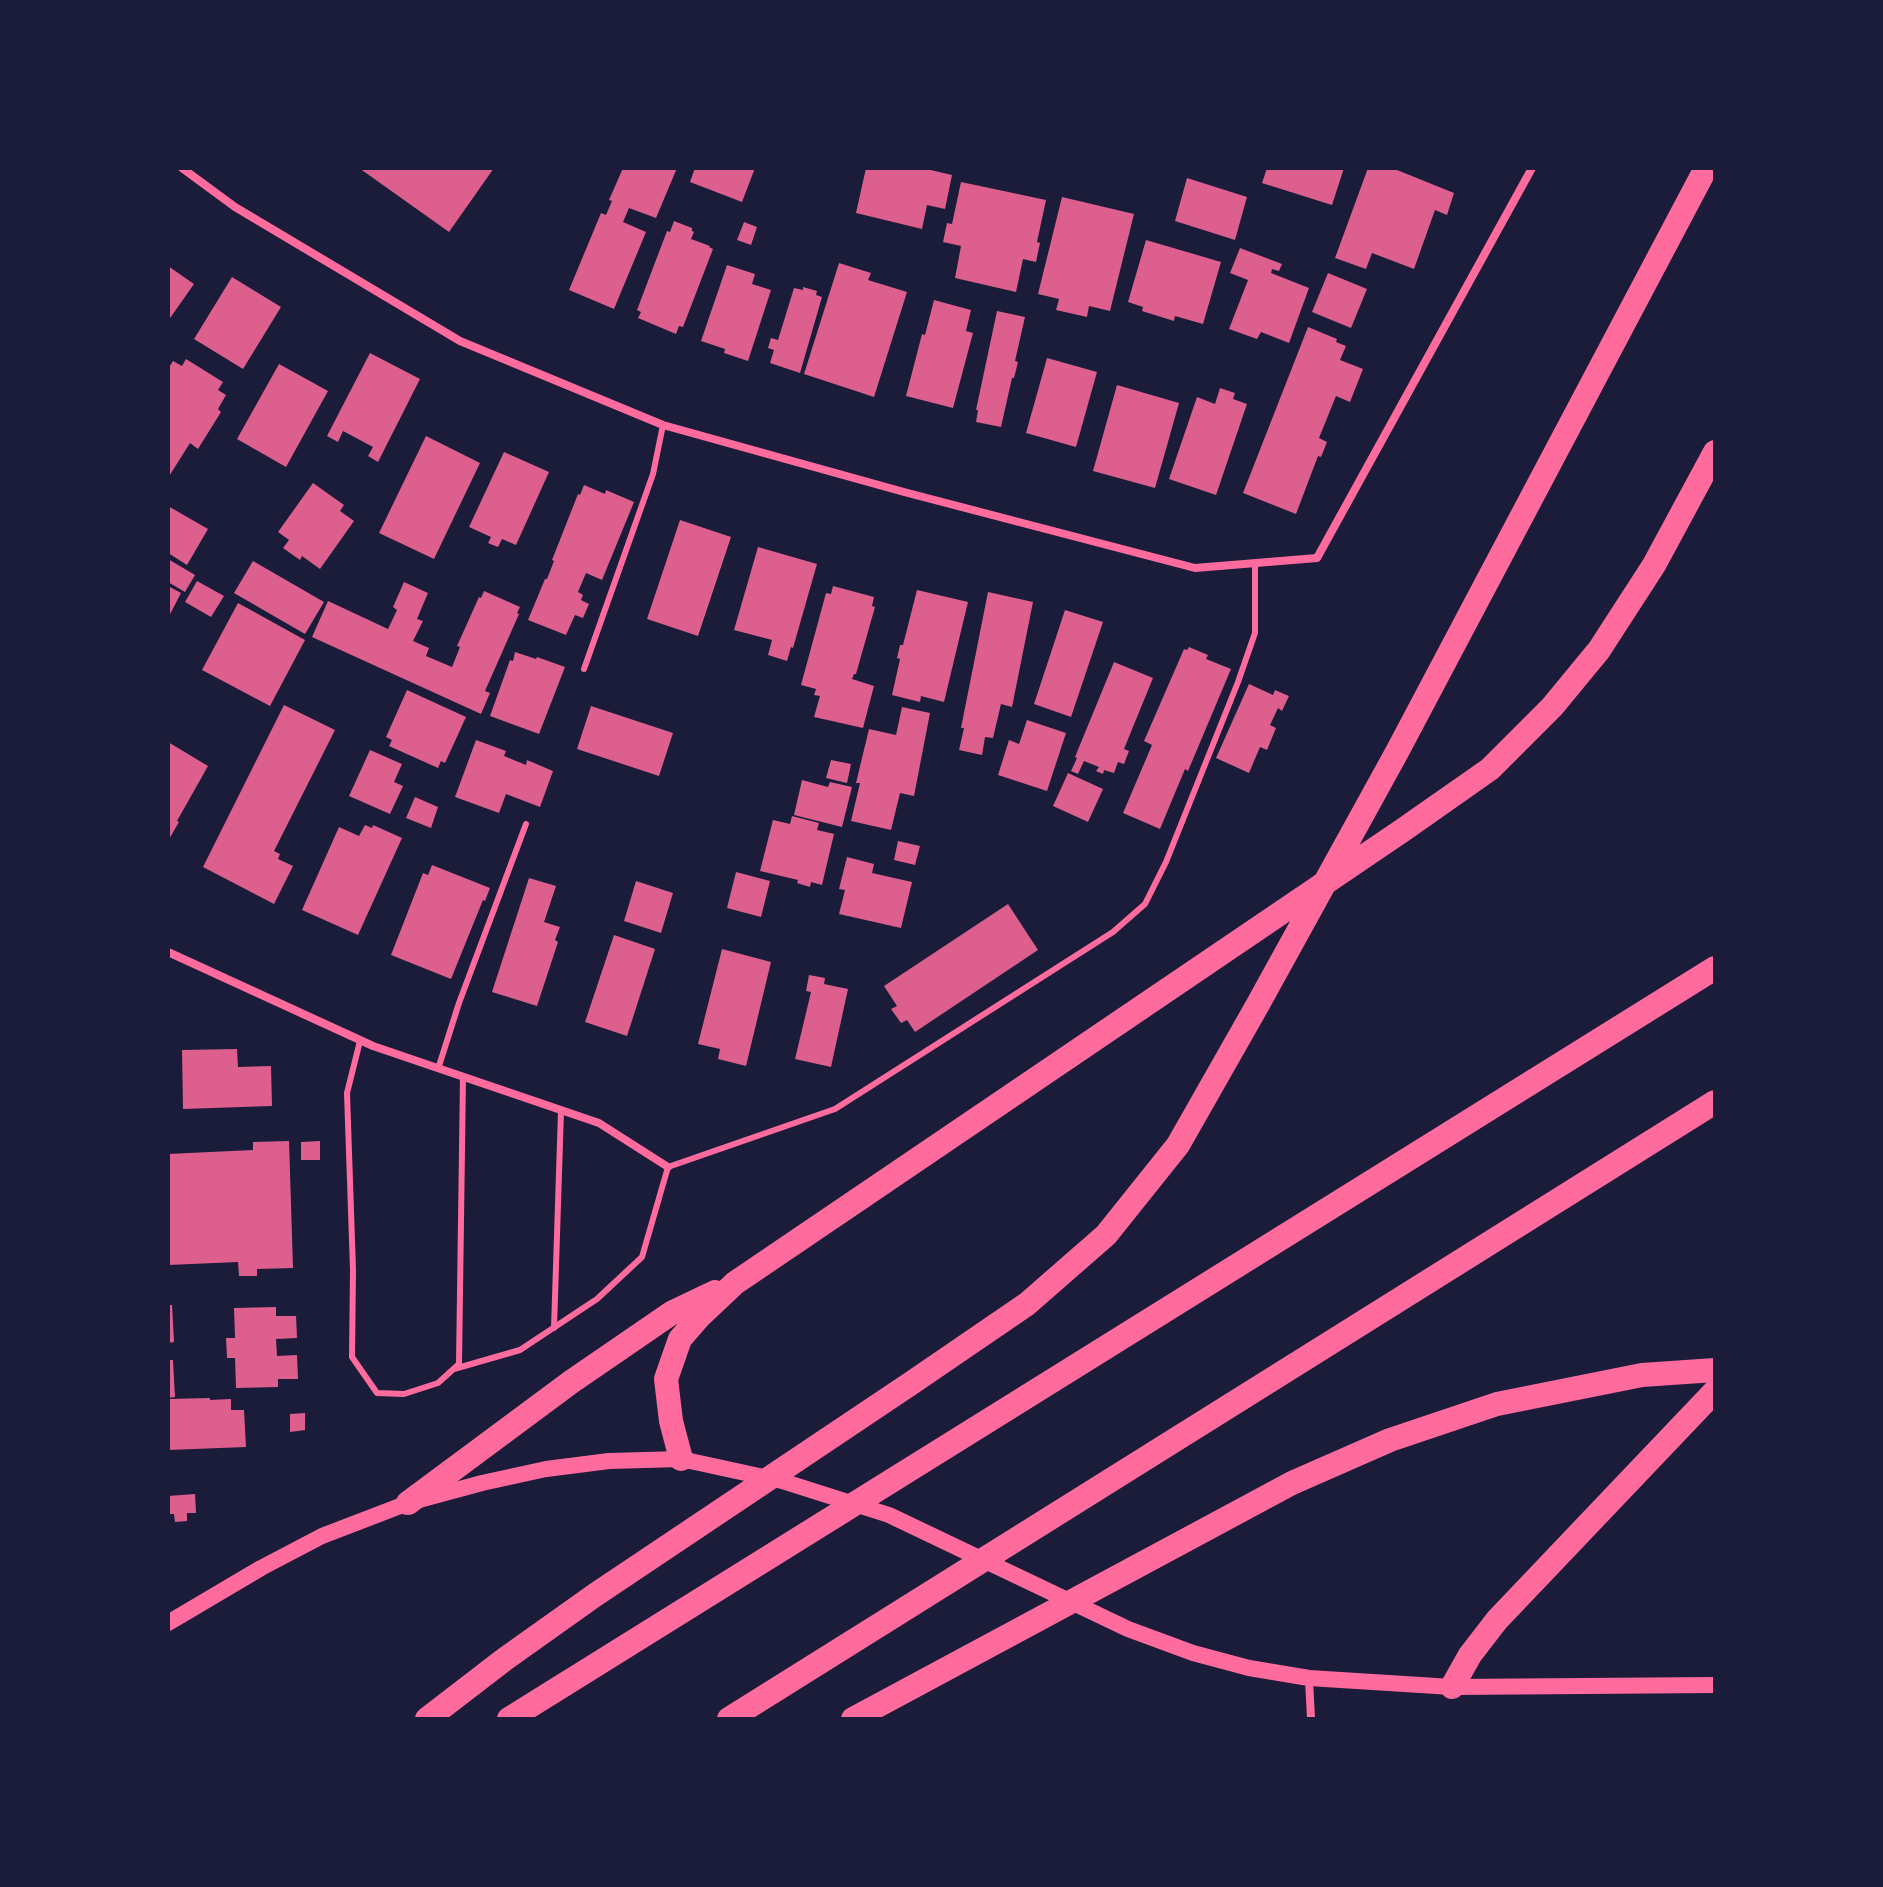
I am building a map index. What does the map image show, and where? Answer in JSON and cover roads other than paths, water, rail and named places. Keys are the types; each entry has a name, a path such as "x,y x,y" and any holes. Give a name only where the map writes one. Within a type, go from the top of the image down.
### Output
{"highway":[{"path":"427,1719 595,1595 1027,1304 1106,1235 1178,1145 1257,1006 1397,752 1706,168"},
{"path":"692,1461 671,1421 666,1379 680,1339 700,1316 735,1283 1490,769 1552,707 1599,650 1654,565 1715,452"},
{"path":"509,1719 1715,968"},
{"path":"729,1719 1715,1102"},
{"path":"408,1503 571,1382 673,1312 735,1283"},
{"path":"853,1719 1292,1483 1390,1440 1497,1404 1642,1375 1715,1370"},
{"path":"1452,1687 1470,1655 1497,1620 1715,1391"}],"main road":[{"path":"168,1623 310,1542 408,1503 546,1469 609,1461 692,1461 782,1481 889,1515 1128,1629 1193,1653 1249,1668 1309,1678 1452,1687 1715,1685"}],"street":[{"path":"182,168 235,207 460,341 663,425 1195,568 1317,558 1532,168"},
{"path":"168,952 360,1041 599,1123 668,1167"},
{"path":"1309,1678 1311,1719"}],"lane":[{"path":"584,669 653,474 663,425"},
{"path":"454,1369 520,1350 597,1299 642,1257 668,1167 835,1109 1113,932 1145,904 1166,862 1255,633 1255,564"},
{"path":"438,1069 459,1003 526,824"},
{"path":"360,1041 347,1093 353,1270 352,1357 377,1393 404,1394 438,1383 459,1364 463,1077"},
{"path":"554,1328 561,1111"}]}
